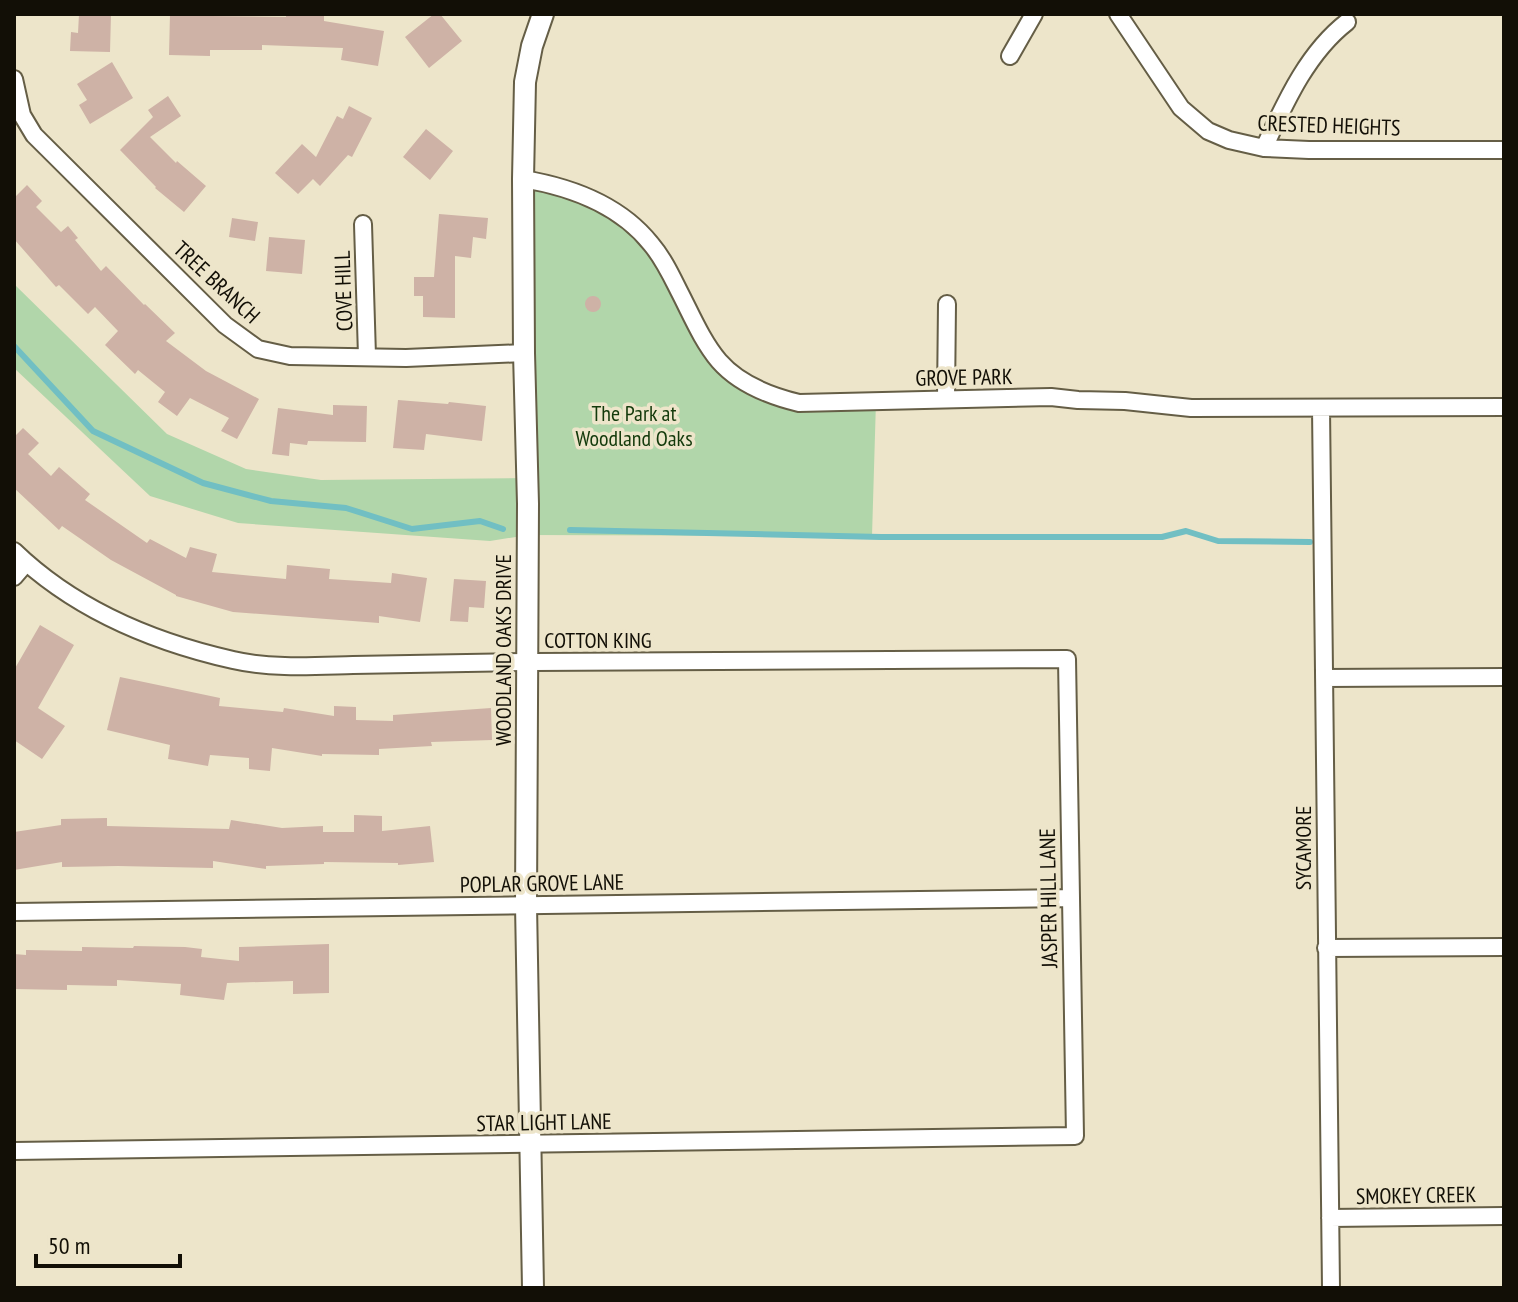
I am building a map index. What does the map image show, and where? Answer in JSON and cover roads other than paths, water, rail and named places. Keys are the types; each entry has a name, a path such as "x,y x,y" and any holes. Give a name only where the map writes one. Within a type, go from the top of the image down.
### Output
{"street":[{"name":"WOODLAND OAKS DRIVE","path":"533,1288 526,905 528,491 523,179 525,82 532,46 543,14"},
{"path":"1010,56 1034,14"},
{"name":"CRESTED HEIGHTS","path":"1118,14 1181,108 1208,131 1229,140 1264,148 1309,150 1504,150"},
{"path":"1264,148 1279,114 1314,55 1329,36 1347,22"},
{"name":"TREE BRANCH","path":"14,79 22,115 34,135 225,325 258,349 290,356 406,358 524,353"},
{"name":"GROVE PARK","path":"523,179 550,183 591,197 627,219 663,259 699,331 719,362 746,383 774,397 799,403 1051,397 1191,408 1504,407"},
{"name":"COVE HILL","path":"363,224 367,356"},
{"path":"946,398 947,304"},
{"name":"SYCAMORE","path":"1321,408 1331,1288"},
{"path":"14,577 20,557"},
{"name":"COTTON KING","path":"20,557 86,606 133,629 168,643 236,661 286,666 1067,659"},
{"name":"JASPER HILL LANE","path":"1067,659 1075,1136"},
{"path":"1324,678 1504,677"},
{"name":"POPLAR GROVE LANE","path":"14,912 1070,898"},
{"path":"1326,948 1504,947"},
{"name":"STAR LIGHT LANE","path":"14,1151 1075,1136"},
{"name":"SMOKEY CREEK","path":"1330,1218 1504,1216"}],"waterway":[{"path":"14,346 93,431 203,483 271,501 346,508 412,529 480,521 503,529"},
{"path":"570,530 881,537 1162,537 1186,531 1218,541 1310,542"}],"park label":[{"name":"The Park at Woodland Oaks","path":"634,426"}]}
